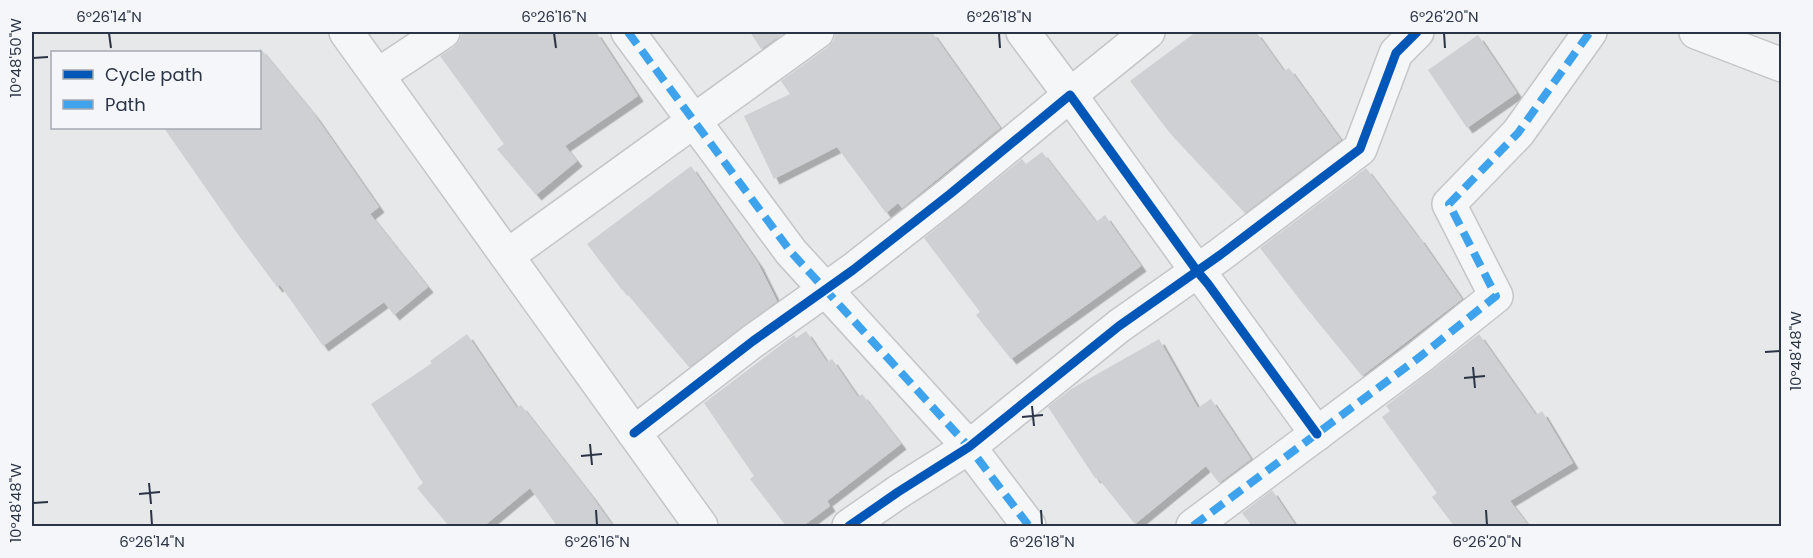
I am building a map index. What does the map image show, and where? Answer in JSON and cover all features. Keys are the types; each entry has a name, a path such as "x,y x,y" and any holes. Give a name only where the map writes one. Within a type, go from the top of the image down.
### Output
{"street":[{"path":"346,32 701,526"},
{"path":"378,75 443,32"},
{"path":"628,32 791,252 969,447 1029,526"},
{"path":"507,256 817,32"},
{"path":"1023,32 1317,434"},
{"path":"634,433 753,341 853,270 942,201 1148,32"},
{"path":"849,526 969,447 1119,326 1197,271 1360,149 1396,53 1417,32"},
{"path":"1193,526 1417,359 1496,296 1449,204 1518,133 1590,32"},
{"path":"1696,32 1782,65"}],"building":[{"path":"466,32 596,32 638,96 565,146 577,161 536,195 497,149 504,144 440,56 454,47 461,35"},
{"path":"750,32 786,32 761,49"},
{"path":"836,32 932,32 1000,128 902,208 898,203 886,213 837,147 774,179 744,116 790,94 781,81 828,47 834,40"},
{"path":"1196,32 1256,32 1284,71 1289,68 1341,140 1245,213 1169,132 1130,81"},
{"path":"1478,35 1517,93 1467,128 1428,70"},
{"path":"260,48 314,114 379,207 370,214 428,287 394,315 384,302 323,346 280,285 277,287 237,233 165,129 261,129"},
{"path":"1042,152 1096,222 1105,215 1141,266 1011,359 976,315 980,312 924,238 1022,159 1026,164"},
{"path":"691,166 758,263 777,301 689,367 622,290 587,244"},
{"path":"1366,168 1419,237 1462,299 1362,376 1260,248"},
{"path":"806,331 827,362 832,359 858,397 862,394 901,444 827,501 830,506 803,526 786,526 750,479 754,476 704,403 794,335 796,338"},
{"path":"467,334 517,408 521,405 613,526 557,526 530,488 484,526 449,526 417,488 423,483 371,404 432,363 430,361"},
{"path":"1479,334 1536,415 1542,411 1573,463 1510,501 1529,526 1454,526 1432,497 1437,493 1382,417 1390,411 1386,406"},
{"path":"1159,339 1198,408 1211,399 1251,459 1219,483 1206,466 1135,524 1097,477 1095,478 1048,407 1071,389"},
{"path":"1272,490 1296,526 1252,526 1242,513"}],"marked path":[{"path":"628,32 791,252 969,447 1029,526"},
{"path":"1193,526 1417,359 1496,296 1449,204 1518,133 1590,32"}],"cycle path":[{"path":"849,526 969,447 1119,326 1220,255 1360,149 1396,53 1417,32"},
{"path":"634,433 753,341 853,270 1070,95 1317,434"}]}
